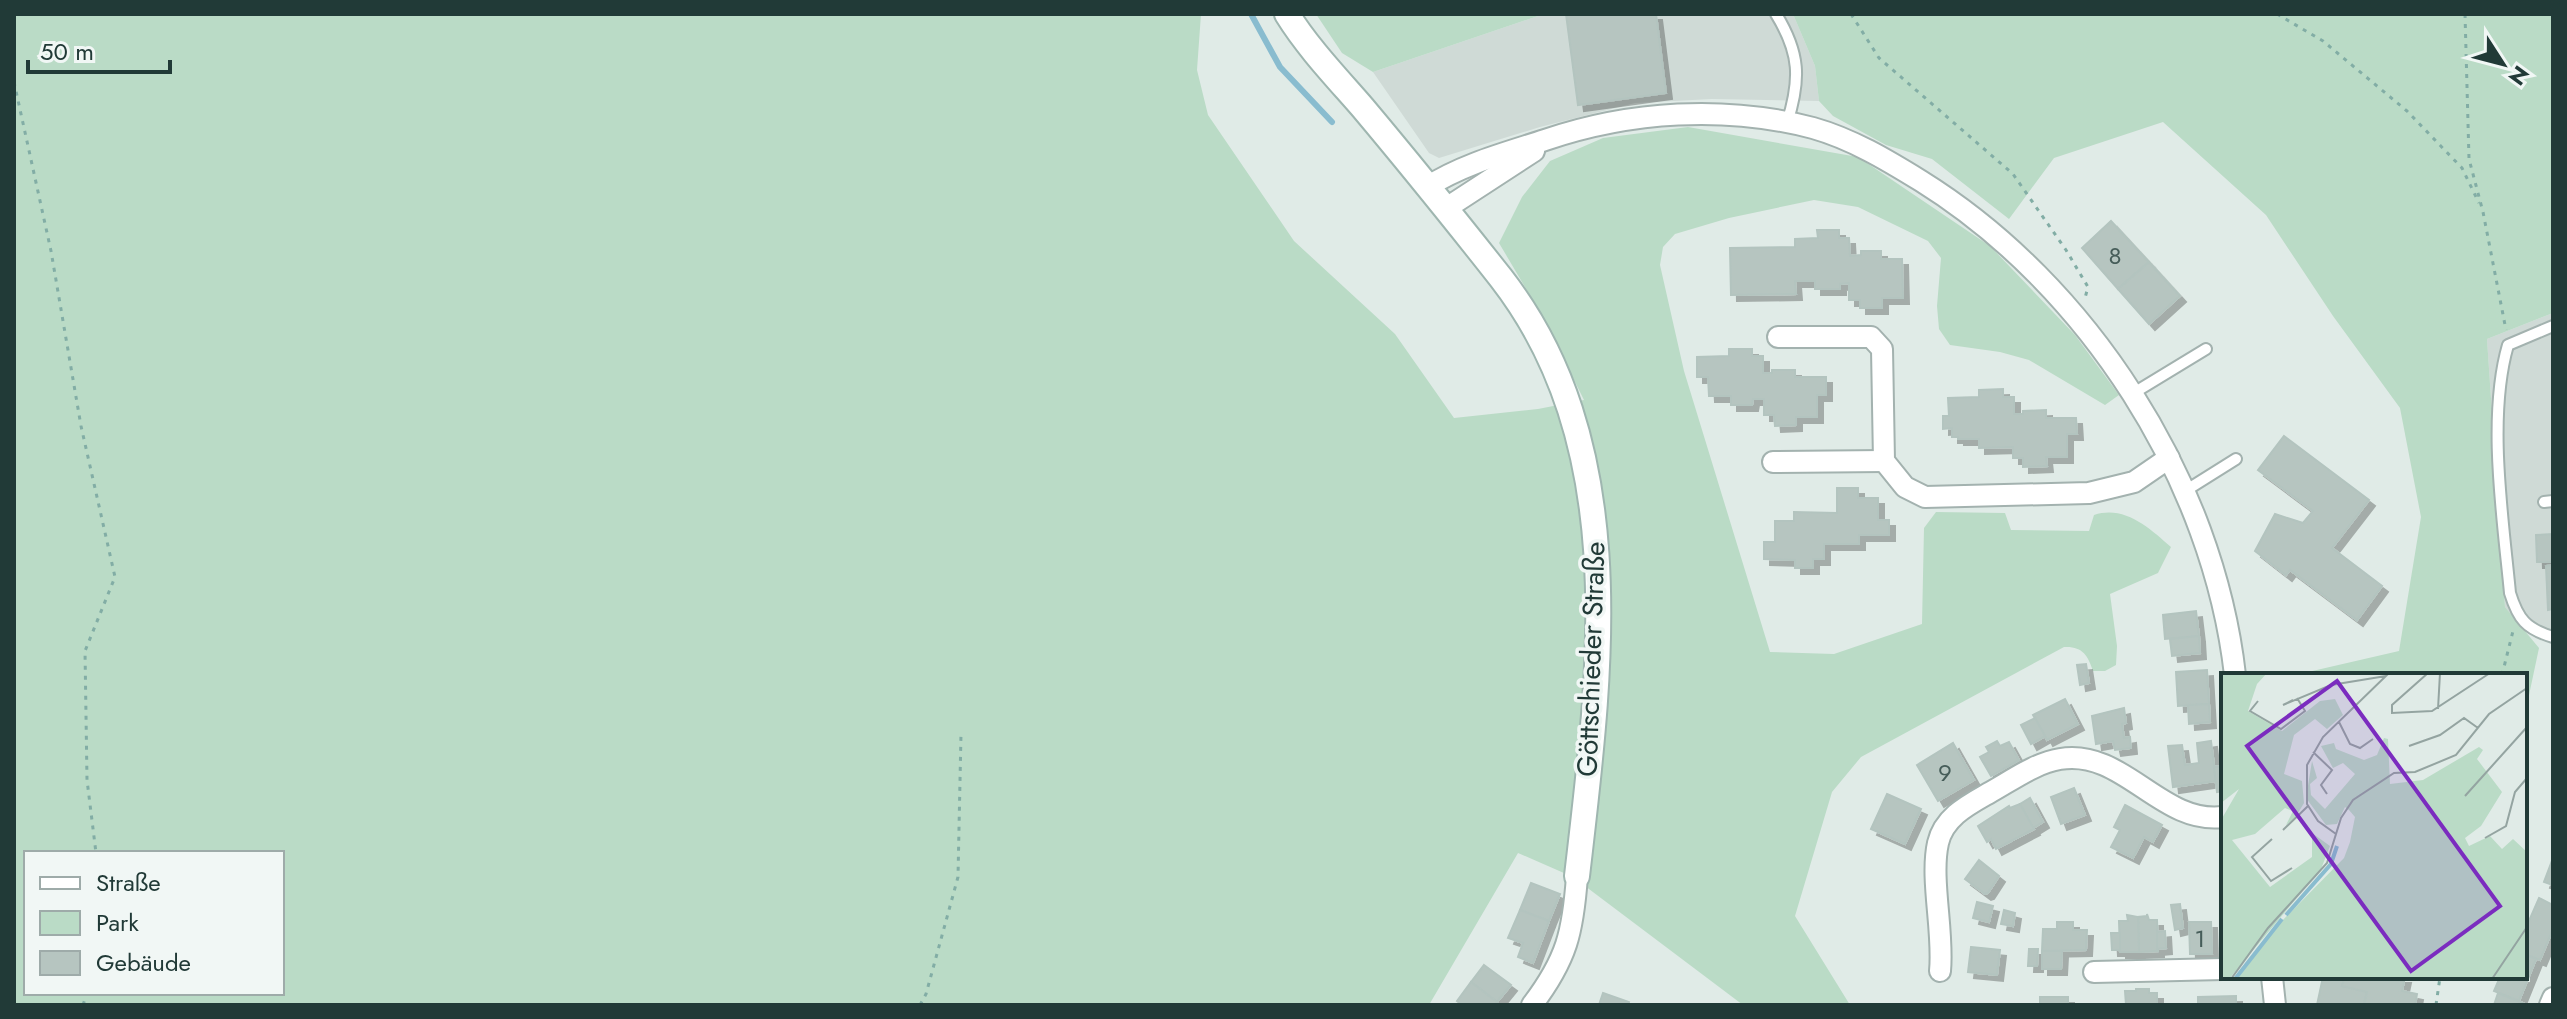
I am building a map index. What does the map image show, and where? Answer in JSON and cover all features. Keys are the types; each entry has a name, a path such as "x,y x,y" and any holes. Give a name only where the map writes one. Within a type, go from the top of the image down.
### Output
{"street":[{"name":"Göttschieder Straße","path":"1287,14 1524,310 1559,380 1585,457 1596,540 1598,591 1589,769 1574,913 1562,961 1532,1005"},
{"path":"1427,187 1456,171 1558,136 1619,120 1684,114 1787,123 1814,129 1856,144 1908,173 1958,206 2006,244 2101,346 2132,394 2185,491 2212,563 2224,609 2235,673"},
{"path":"1445,209 1558,136"},
{"path":"1778,337 1871,337 1882,349 1884,461 1905,487 1925,497 2089,493 2134,482 2169,458"},
{"path":"1773,462 1884,461"},
{"path":"1940,971 1936,853 1944,828 1969,804 2023,773 2061,759 2092,761 2121,774 2182,811 2198,817 2221,817"},
{"path":"2094,972 2221,969"},
{"path":"2272,979 2275,1005"},
{"path":"2550,1005 2553,998"}],"lane":[{"path":"1776,14 1788,37 1796,63 1795,89 1787,123"},
{"path":"2553,326 2508,345 2503,362 2498,445 2510,593 2517,616 2537,632 2553,637"},
{"path":"2132,394 2206,349"},
{"path":"2185,491 2236,459"}],"path":[{"path":"1851,14 1879,58 2013,174 2088,287 2078,321"},
{"path":"2277,14 2323,41 2407,111 2462,168 2483,212"},
{"path":"2465,14 2469,159 2483,212 2508,345"},
{"path":"14,82 51,251 81,426 115,577 85,651 87,780 96,851"},
{"path":"2503,673 2517,616"},
{"path":"920,1005 926,994 958,877 961,733"},
{"path":"2436,1005 2440,979"}],"shaded area":[{"path":"1544,14 1793,14 1815,66 1819,101 1712,99 1635,103 1540,127 1439,158 1429,153 1373,72"},
{"path":"2553,313 2553,631 2522,629 2505,607 2487,339"}],"green space":[{"path":"14,14 1201,14 1197,70 1208,115 1294,241 1395,334 1454,418 1538,409 1584,400 1541,314 1499,243 1522,197 1550,161 1603,138 1688,127 1858,157 1990,246 2075,335 2119,395 2105,405 2029,360 2000,352 1950,345 1939,329 1937,306 1941,258 1928,241 1858,207 1814,200 1729,218 1675,234 1663,247 1660,265 1684,371 1770,652 1834,654 1922,624 1924,528 1936,512 2005,513 2011,530 2089,531 2094,515 2116,513 2136,520 2171,547 2158,573 2110,594 2117,646 2116,665 2105,671 2093,671 2083,653 2064,647 1861,757 1832,792 1795,916 1850,1005 1743,1005 1573,877 1518,853 1429,1005 14,1005"},
{"path":"1316,14 1544,14 1373,72 1342,53"},
{"path":"1793,14 2553,14 2553,313 2487,339 2505,607 2539,648 2527,705 2527,673 2304,673 2399,651 2421,517 2400,408 2333,316 2266,215 2163,122 2054,158 2009,219 1932,159 1886,145 1833,116 1819,101 1815,66"}],"building":[{"path":"1566,14 1656,14 1666,93 1578,105"},
{"path":"2111,221 2149,262 2118,289 2082,248"},
{"path":"1817,230 1839,230 1839,238 1849,238 1850,256 1861,255 1861,251 1881,251 1881,259 1902,259 1903,298 1882,298 1882,308 1860,308 1860,300 1849,300 1849,283 1840,284 1840,289 1815,289 1815,281 1795,281 1796,294 1731,295 1730,248 1795,247 1795,239 1818,238"},
{"path":"2149,262 2180,296 2149,324 2118,289"},
{"path":"1729,349 1752,349 1752,356 1763,356 1763,373 1795,370 1795,377 1826,377 1826,395 1817,395 1817,417 1796,417 1796,425 1775,426 1774,415 1764,415 1764,399 1753,399 1752,405 1731,405 1731,396 1709,396 1708,377 1697,377 1697,357 1729,356"},
{"path":"2003,389 2003,397 2014,397 2014,414 2046,410 2046,418 2076,418 2077,434 2067,434 2067,457 2046,457 2047,466 2023,467 2023,458 2013,458 2013,447 1979,448 1979,439 1958,439 1952,437 1952,428 1943,429 1943,416 1949,416 1948,398 1979,397 1979,390"},
{"path":"2284,436 2369,500 2332,548 2382,586 2357,620 2290,570 2286,575 2255,551 2275,514 2303,523 2313,511 2258,470"},
{"path":"1837,488 1858,488 1858,498 1878,498 1878,520 1889,520 1889,535 1859,535 1859,544 1824,544 1824,559 1813,559 1813,568 1795,568 1795,560 1764,559 1764,542 1775,542 1775,521 1794,521 1794,512 1837,513"},
{"path":"2553,534 2553,562 2537,562 2536,535"},
{"path":"2553,565 2553,609 2548,610 2546,566"},
{"path":"2196,611 2199,636 2165,639 2163,615"},
{"path":"2199,636 2200,653 2172,656 2170,639"},
{"path":"2086,664 2089,683 2080,685 2077,665"},
{"path":"2207,670 2209,704 2178,706 2176,672"},
{"path":"2065,699 2078,724 2047,740 2033,715"},
{"path":"2209,704 2210,722 2189,724 2188,705"},
{"path":"2124,708 2124,738 2130,737 2131,748 2115,750 2113,741 2096,744 2092,716"},
{"path":"2035,718 2045,736 2031,744 2021,725"},
{"path":"1997,741 2000,746 2009,742 2019,760 1991,776 1980,757 1989,752 1986,747"},
{"path":"2211,741 2216,781 2173,787 2168,746 2182,745 2185,765 2199,763 2197,743"},
{"path":"1953,743 1974,780 1938,801 1917,765"},
{"path":"2221,766 2221,791 2217,792 2214,767"},
{"path":"2074,788 2085,815 2061,824 2051,797"},
{"path":"1887,794 1921,809 1905,844 1871,829"},
{"path":"2030,798 2043,822 2033,828 2020,804"},
{"path":"2020,804 2034,829 1996,849 1991,839 1987,842 1978,826 2009,806"},
{"path":"2125,805 2162,825 2153,842 2144,837 2133,858 2111,847 2120,830 2114,827"},
{"path":"2553,858 2553,885 2544,882"},
{"path":"1979,860 1999,876 1985,894 1965,879"},
{"path":"1531,883 1560,894 1549,921 1520,910"},
{"path":"2539,898 2553,905 2553,929 2540,960 2527,955 2527,925"},
{"path":"1977,902 1993,906 1989,922 1973,918"},
{"path":"2180,904 2183,928 2175,930 2171,905"},
{"path":"1520,910 1549,921 1533,963 1518,957 1523,943 1508,938"},
{"path":"2004,910 2015,913 2013,926 2001,924"},
{"path":"2147,914 2149,920 2157,920 2158,951 2139,952 2138,917"},
{"path":"2127,915 2138,917 2139,952 2120,952 2119,921 2128,921"},
{"path":"2057,922 2073,922 2073,930 2087,930 2086,950 2042,951 2043,929 2057,929"},
{"path":"2189,922 2211,922 2212,954 2190,954"},
{"path":"2165,931 2166,948 2157,949 2157,932"},
{"path":"2111,933 2120,933 2120,950 2112,950"},
{"path":"1971,947 2000,950 1997,975 1968,972"},
{"path":"2029,949 2038,949 2037,966 2028,966"},
{"path":"2042,951 2062,951 2061,969 2042,969"},
{"path":"2527,955 2536,959 2519,1001 2494,991 2499,979 2527,979"},
{"path":"1484,965 1511,985 1497,1002 1471,982"},
{"path":"2323,979 2344,979 2342,986 2367,992 2364,1005 2317,1005"},
{"path":"2344,979 2405,979 2402,991 2417,994 2415,1005 2364,1005 2367,992 2342,986"},
{"path":"1471,982 1497,1002 1495,1005 1462,1005 1457,1001"},
{"path":"2149,989 2149,993 2157,993 2157,1005 2126,1005 2125,991"},
{"path":"1603,993 1629,1002 1628,1005 1599,1005"},
{"path":"2498,993 2523,1003 2494,1005"},
{"path":"2236,996 2236,1005 2198,1005 2198,997"},
{"path":"2040,997 2068,997 2068,1005 2040,1005"}],"waterway":[{"path":"1251,14 1280,67 1332,122"}]}
